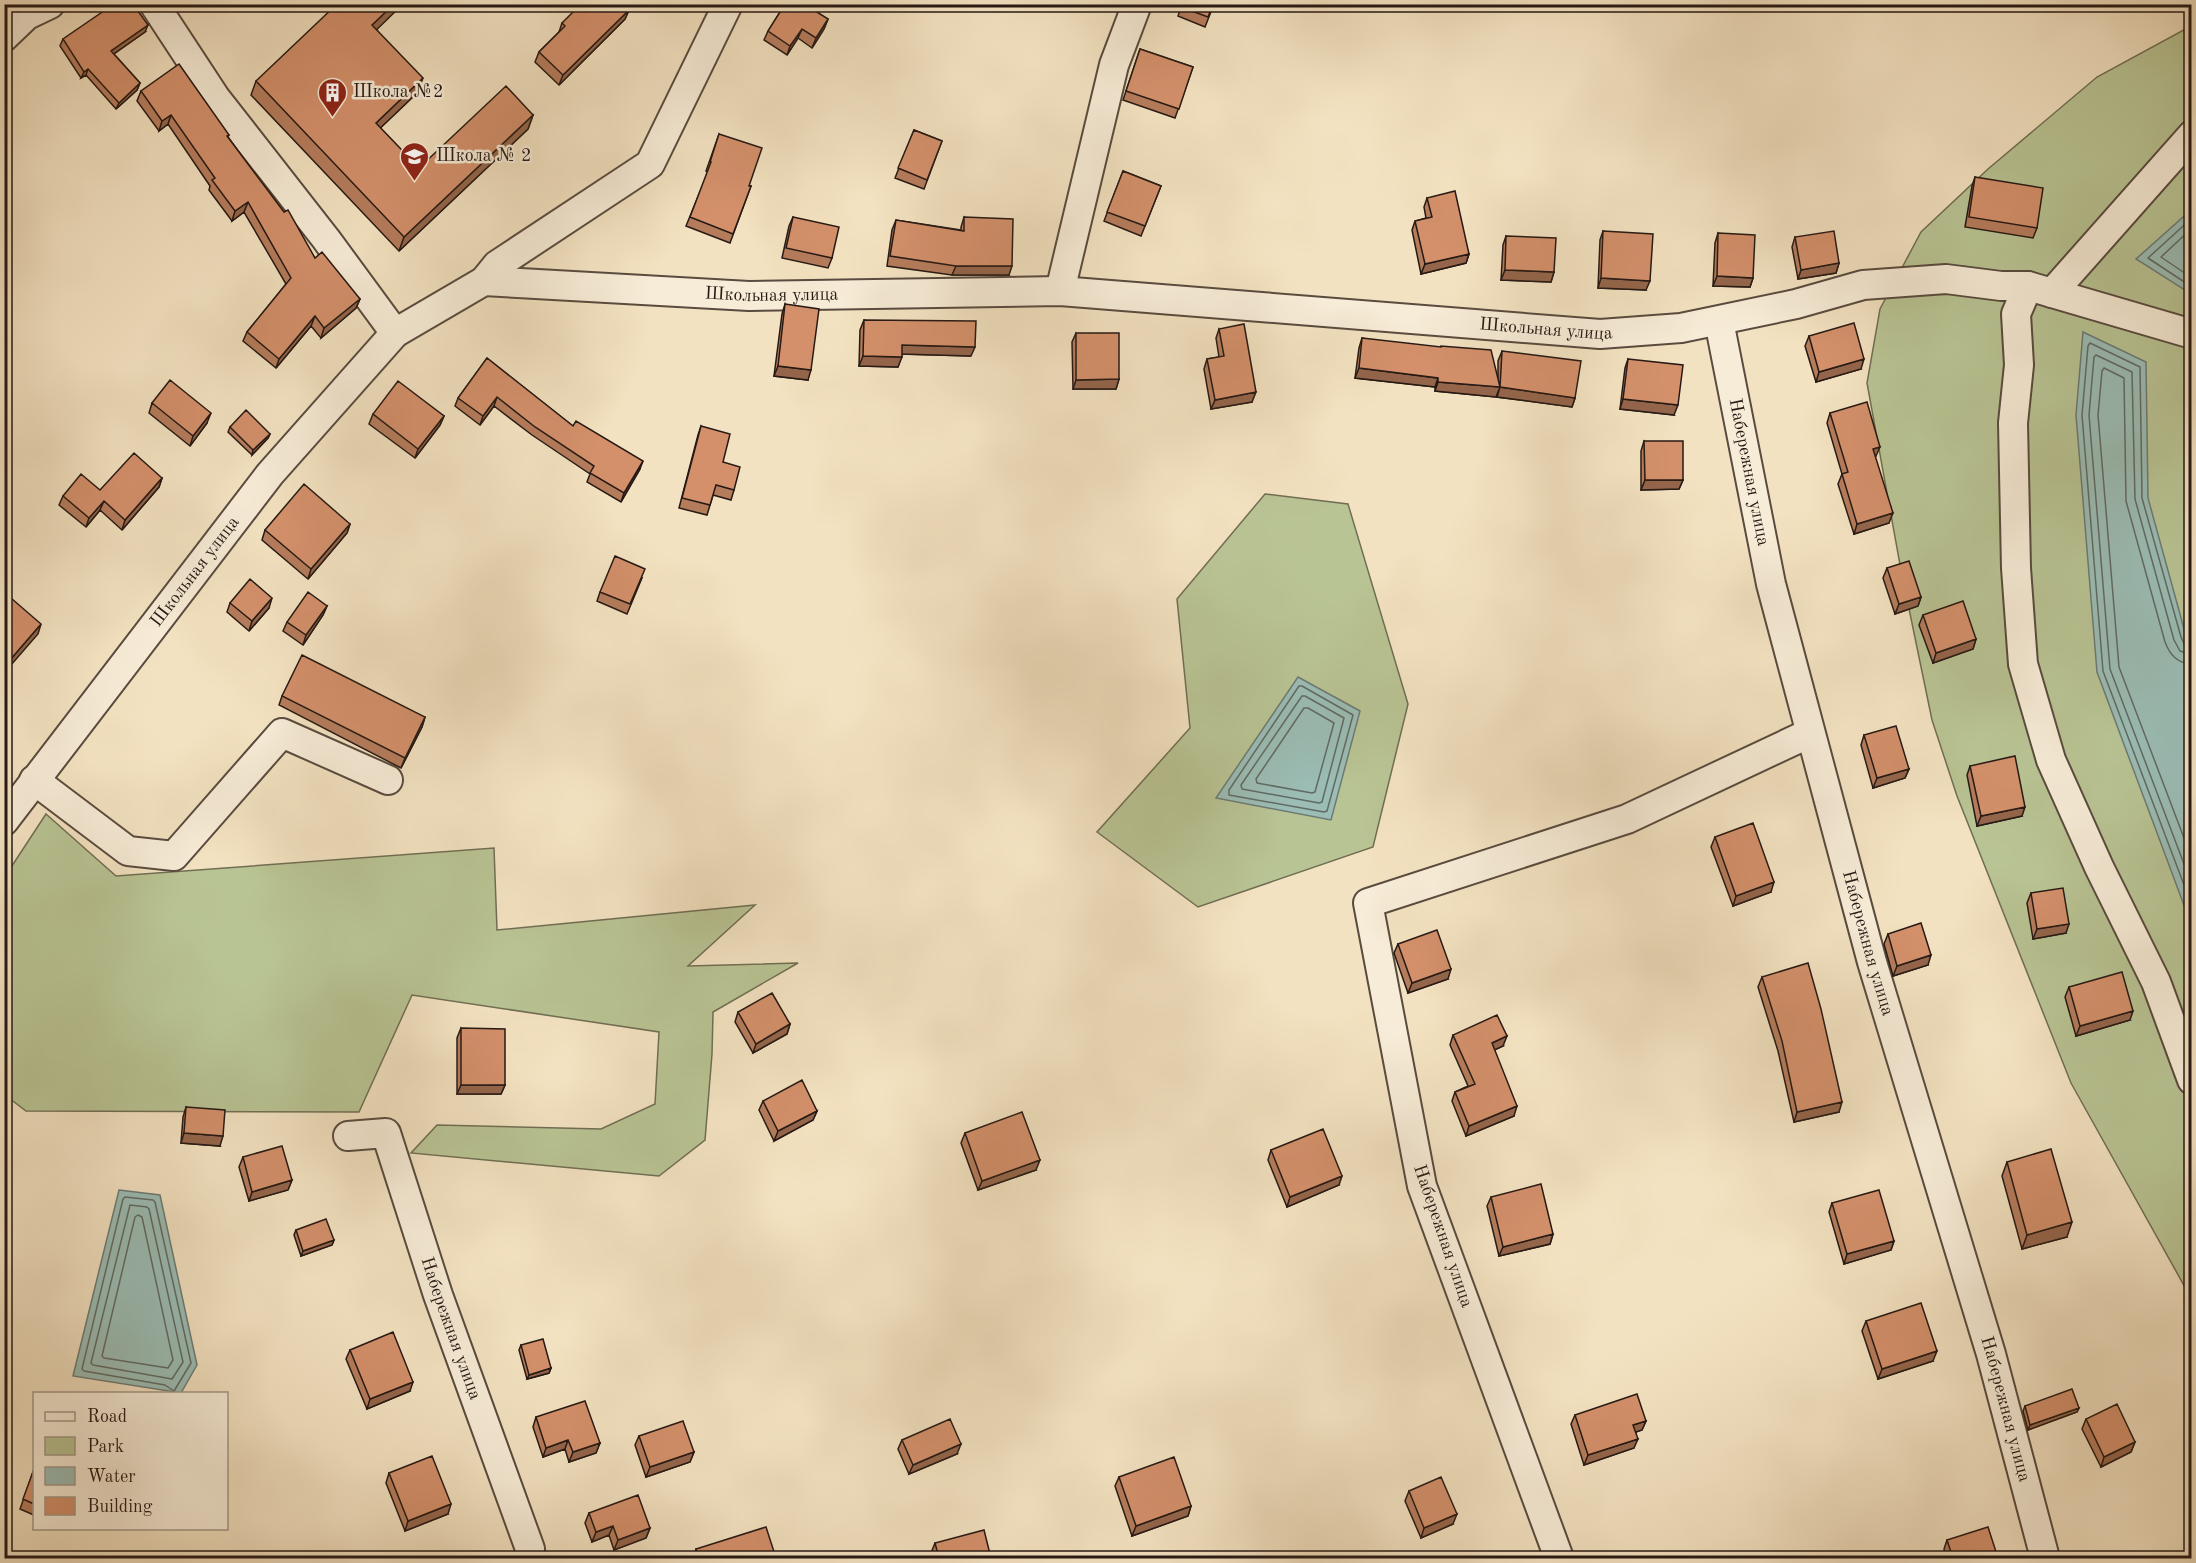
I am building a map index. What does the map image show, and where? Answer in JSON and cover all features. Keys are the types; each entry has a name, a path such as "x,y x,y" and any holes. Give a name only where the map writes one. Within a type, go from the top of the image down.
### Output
{"street":[{"path":"4,37 27,15 50,4"},
{"path":"154,4 215,97 326,239 395,333"},
{"name":"Школьная улица","path":"4,820 270,474 395,333 484,281 497,265 650,164 728,4"},
{"path":"1060,291 1114,65 1137,4"},
{"path":"2192,135 2016,314 2019,365 2013,423 2016,568 2023,664 2051,760 2098,867 2156,982 2192,1080"},
{"name":"Школьная улица","path":"484,281 749,296 1060,291 1600,334 1681,328 1719,321 1796,304 1863,285 1946,279 2040,289"},
{"path":"2040,289 2192,334"},
{"name":"Набережная улица","path":"1719,321 1771,584 1810,733 1872,962 1991,1354 2045,1558"},
{"path":"34,780 128,851 174,856 282,733 388,780"},
{"name":"Набережная улица","path":"1559,1558 1422,1186 1368,903 1627,819 1810,733"},
{"name":"Набережная улица","path":"348,1136 386,1133 438,1295 530,1549 530,1558"}],"green space":[{"path":"2191,26 2191,1298 2071,1083 1957,796 1932,720 1901,570 1867,383 1880,309 1921,232 1988,169 2097,77"},
{"path":"1265,494 1348,504 1408,704 1373,847 1198,907 1097,832 1190,728 1177,599"},
{"path":"46,814 116,876 494,848 497,930 755,905 688,966 798,963 713,1012 705,1140 659,1176 411,1153 437,1125 601,1129 655,1104 659,1032 412,995 359,1112 26,1111 5,1095 4,878"}],"water":[{"path":"2191,210 2191,294 2136,259"},
{"path":"2083,332 2146,362 2148,498 2191,647 2191,924 2097,672 2076,415"},
{"path":"1298,677 1360,711 1331,820 1216,798"},
{"path":"119,1190 160,1195 197,1365 182,1392 73,1376"}],"building":[{"path":"114,4 133,4 148,25 111,51 140,83 119,103 88,69 84,72 63,39"},
{"name":"Школа №2","path":"337,4 394,4 372,25 423,78 376,123 419,168 506,86 533,115 404,237 256,81"},
{"path":"581,4 624,4 629,10 563,75 539,52 565,26 562,23"},
{"path":"785,4 815,4 812,9 828,19 816,38 802,29 790,46 768,31"},
{"path":"1182,4 1213,4 1208,17 1181,7"},
{"path":"1140,49 1193,67 1179,109 1126,91"},
{"path":"179,64 229,135 227,136 284,212 288,210 315,258 322,252 360,299 324,328 315,316 279,359 247,332 291,278 248,202 235,211 212,180 215,178 171,115 162,121 141,91"},
{"path":"914,130 942,141 927,180 898,168"},
{"path":"719,134 762,148 733,234 690,217"},
{"path":"1123,171 1161,186 1145,226 1107,212"},
{"path":"1975,177 2043,188 2037,228 1969,217"},
{"path":"1455,191 1469,254 1425,264 1415,221 1432,217 1427,198"},
{"path":"793,217 839,227 832,258 786,248"},
{"path":"964,217 1013,219 1012,266 956,266 890,256 896,220 964,231"},
{"path":"1603,231 1653,234 1650,281 1601,278"},
{"path":"1834,231 1839,263 1801,270 1795,237"},
{"path":"1718,233 1755,235 1753,278 1717,276"},
{"path":"1506,236 1556,238 1554,272 1505,270"},
{"path":"785,304 819,309 811,370 778,366"},
{"path":"864,320 976,321 975,347 902,345 902,357 863,356"},
{"path":"1854,323 1864,359 1819,372 1809,336"},
{"path":"1244,324 1256,392 1215,400 1207,359 1224,356 1219,329"},
{"path":"1076,333 1119,333 1119,379 1076,380"},
{"path":"1362,338 1491,350 1500,387 1438,382 1438,378 1359,368"},
{"path":"1502,351 1581,361 1575,398 1500,387"},
{"path":"487,358 573,426 576,421 643,461 624,493 590,473 594,466 535,427 497,397 483,416 458,398"},
{"path":"1628,359 1683,365 1678,405 1623,399"},
{"path":"170,380 211,413 193,436 152,403"},
{"path":"398,381 444,416 418,449 373,414"},
{"path":"1867,402 1880,447 1873,449 1893,513 1857,524 1842,474 1848,472 1830,413"},
{"path":"246,410 270,434 253,450 230,427"},
{"path":"701,426 730,434 723,462 740,467 734,490 716,485 710,505 682,498"},
{"path":"1644,441 1683,441 1683,480 1645,480"},
{"path":"134,453 162,478 125,520 104,501 89,518 63,496 81,474 100,490"},
{"path":"304,484 350,524 311,569 265,530"},
{"path":"615,556 645,569 630,604 600,592"},
{"path":"1909,561 1921,597 1899,604 1887,568"},
{"path":"250,579 272,598 252,621 230,603"},
{"path":"4,592 41,624 4,667"},
{"path":"308,592 327,606 306,635 287,622"},
{"path":"1963,601 1976,639 1936,653 1923,615"},
{"path":"302,655 425,717 405,758 282,696"},
{"path":"1896,726 1909,769 1877,778 1864,735"},
{"path":"2015,756 2025,807 1981,816 1970,766"},
{"path":"1753,823 1774,882 1736,896 1715,837"},
{"path":"2063,888 2069,924 2037,929 2031,893"},
{"path":"1921,923 1931,955 1897,966 1888,934"},
{"path":"1437,930 1451,969 1412,983 1398,944"},
{"path":"1808,963 1842,1102 1797,1112 1782,1041 1762,977"},
{"path":"2122,972 2133,1011 2080,1026 2069,987"},
{"path":"772,993 790,1024 756,1044 738,1012"},
{"path":"1497,1015 1507,1036 1492,1043 1517,1106 1469,1126 1455,1092 1475,1084 1453,1035"},
{"path":"461,1028 505,1029 505,1085 461,1085"},
{"path":"802,1080 817,1111 778,1131 763,1101"},
{"path":"186,1107 225,1110 223,1136 184,1133"},
{"path":"1022,1112 1040,1160 982,1181 965,1133"},
{"path":"1323,1129 1342,1176 1290,1197 1271,1150"},
{"path":"282,1146 292,1180 252,1192 243,1157"},
{"path":"2051,1149 2072,1222 2027,1235 2007,1162"},
{"path":"1541,1184 1553,1234 1503,1247 1491,1197"},
{"path":"1879,1190 1894,1241 1847,1254 1832,1203"},
{"path":"326,1219 334,1240 303,1251 296,1230"},
{"path":"1921,1303 1937,1351 1882,1369 1866,1321"},
{"path":"393,1332 413,1382 370,1399 350,1350"},
{"path":"543,1339 551,1368 529,1375 521,1345"},
{"path":"2072,1389 2079,1408 2030,1425 2025,1406"},
{"path":"1637,1394 1646,1421 1633,1425 1638,1439 1588,1455 1575,1415"},
{"path":"585,1401 600,1443 573,1452 568,1440 546,1448 536,1417"},
{"path":"2117,1404 2135,1442 2104,1457 2086,1419"},
{"path":"950,1419 961,1444 913,1465 902,1440"},
{"path":"683,1421 694,1452 650,1467 639,1436"},
{"path":"432,1456 451,1504 408,1521 389,1473"},
{"path":"1174,1457 1191,1506 1136,1526 1119,1477"},
{"path":"33,1472 33,1504 23,1499"},
{"path":"1441,1477 1457,1514 1424,1528 1409,1491"},
{"path":"638,1495 650,1528 618,1540 613,1526 596,1532 589,1513"},
{"path":"766,1527 776,1558 699,1558 696,1549"},
{"path":"1988,1527 1998,1558 1953,1558 1947,1540"},
{"path":"984,1530 991,1558 939,1558 935,1543"}],"place":[{"name":"Школа №2","path":"332,118"},
{"name":"Школа № 2","path":"415,182"}]}
